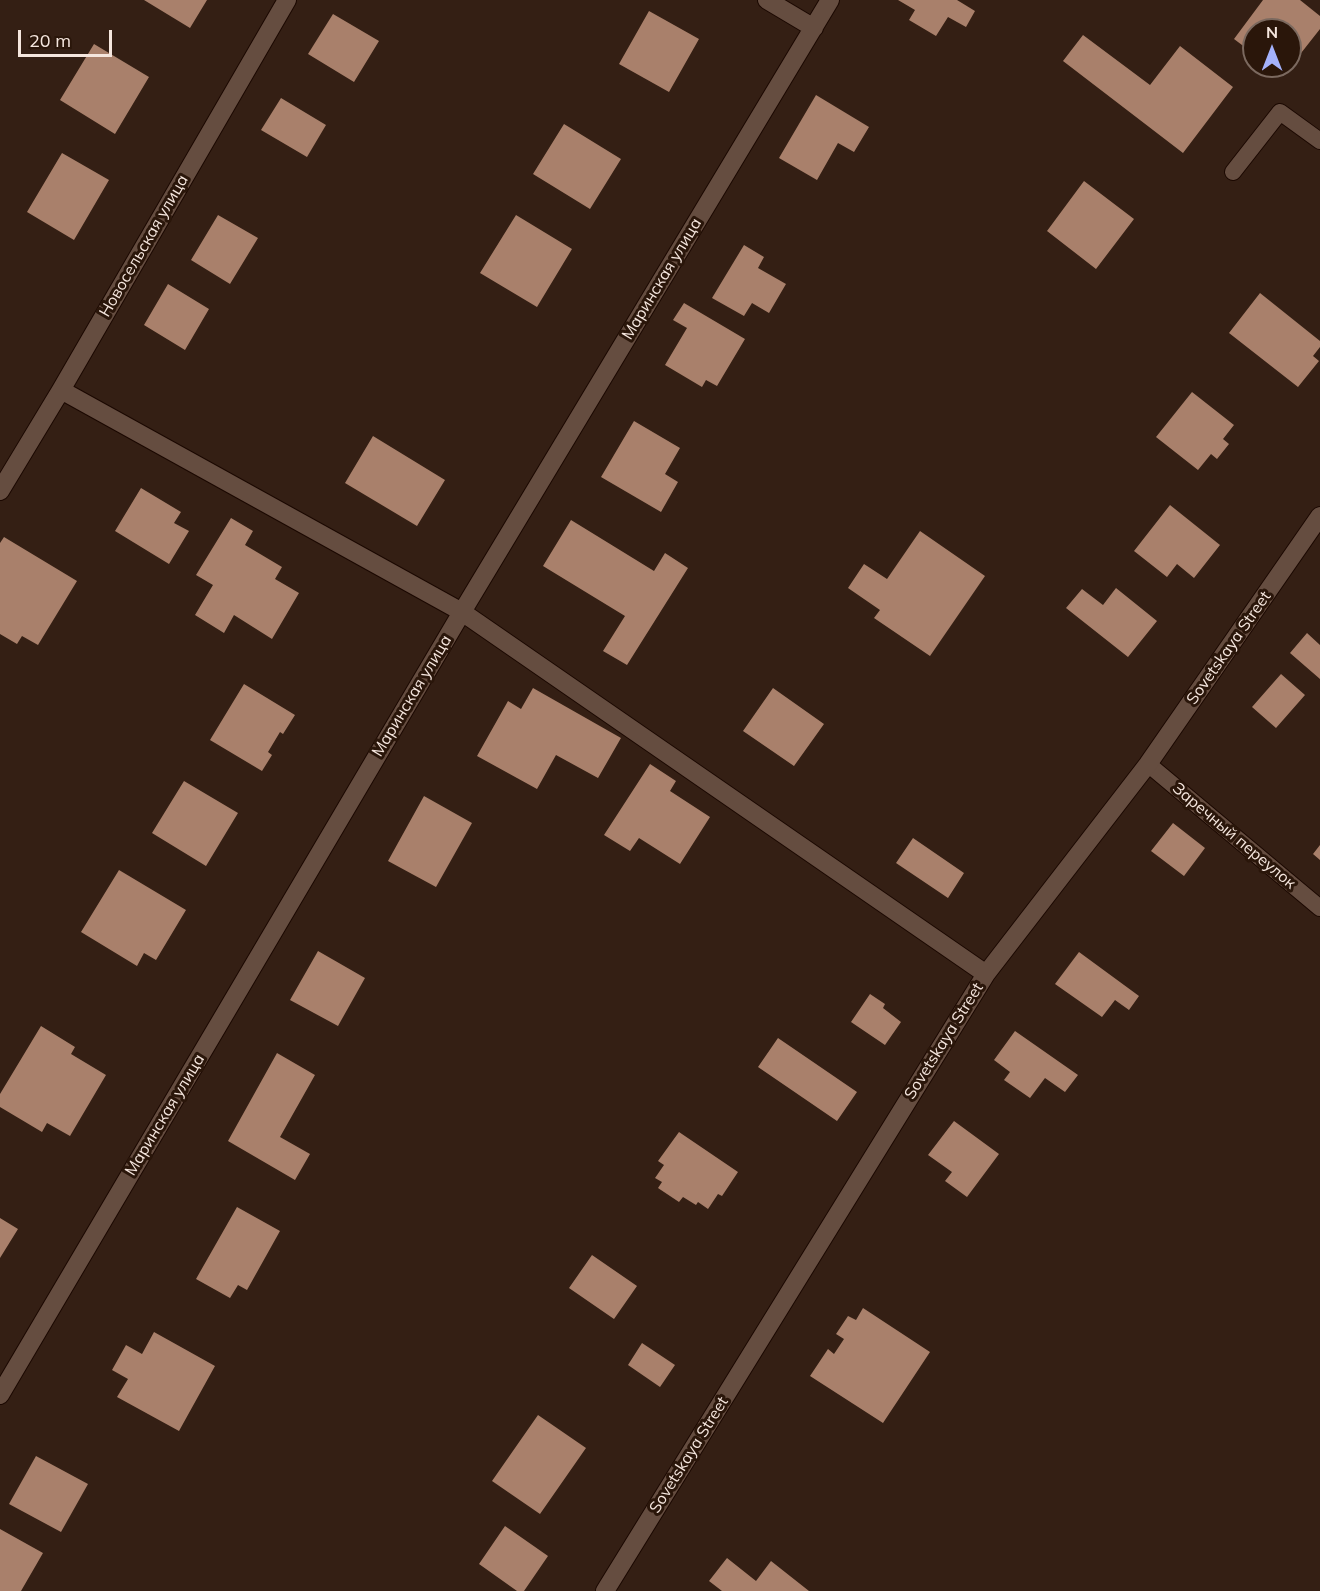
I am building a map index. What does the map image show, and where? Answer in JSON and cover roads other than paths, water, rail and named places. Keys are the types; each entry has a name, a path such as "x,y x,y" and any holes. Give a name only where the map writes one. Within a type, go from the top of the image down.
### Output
{"street":[{"name":"Новосельская улица","path":"0,491 287,0"},
{"path":"767,0 813,28"},
{"name":"Маринская улица","path":"0,1395 462,612 830,0"},
{"path":"61,390 462,612 986,974"},
{"name":"Sovetskaya Street","path":"605,1591 986,974 1148,764 1320,516"}],"lane":[{"path":"1233,172 1280,112 1320,141"},
{"name":"Заречный переулок","path":"1148,764 1320,908"}]}
